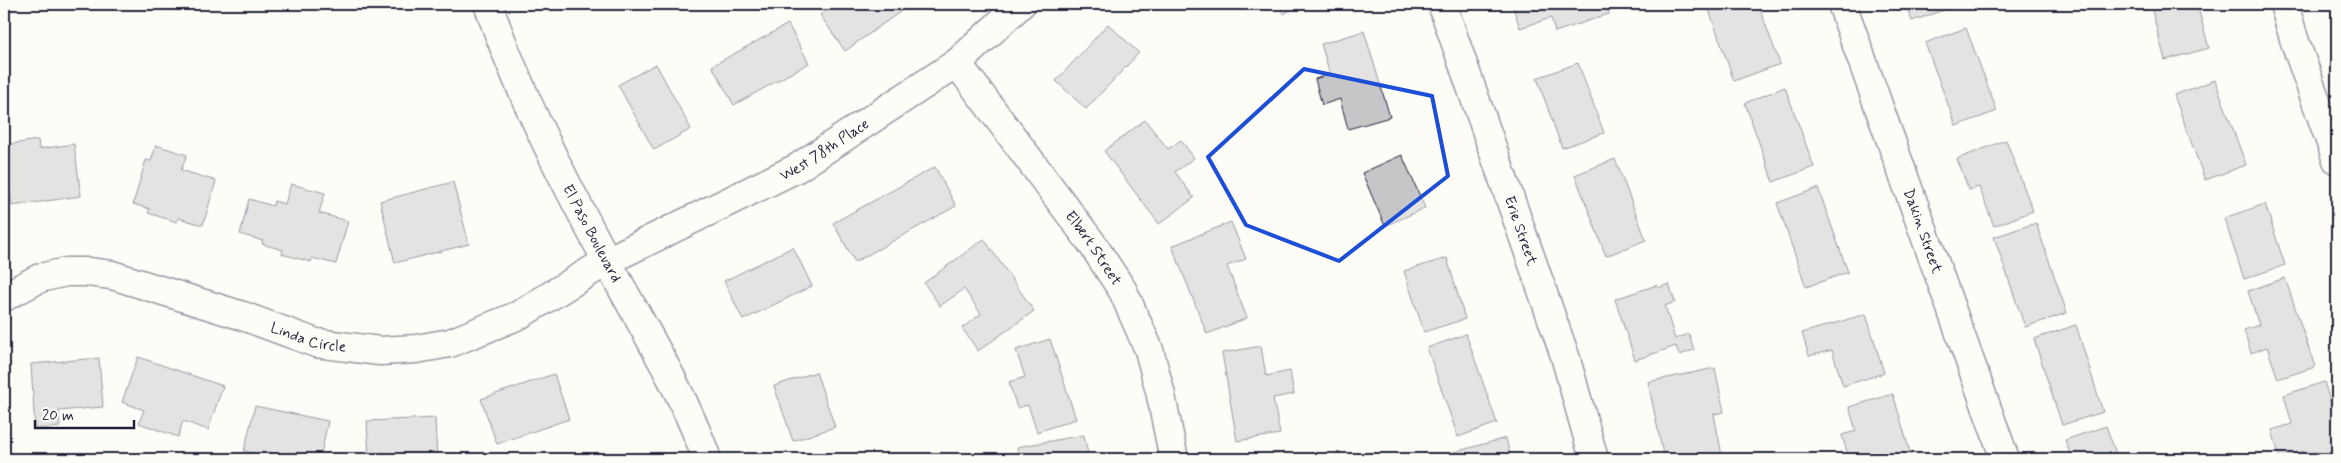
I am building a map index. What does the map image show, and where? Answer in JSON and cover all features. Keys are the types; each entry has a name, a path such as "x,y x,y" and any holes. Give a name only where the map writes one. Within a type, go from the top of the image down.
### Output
{"street":[{"name":"El Paso Boulevard","path":"488,4 505,53 533,117 607,261 674,380 694,422 707,459"},
{"name":"West 78th Place","path":"607,261 798,168 957,64 1020,4"},
{"name":"Erie Street","path":"1442,4 1565,356 1594,459"},
{"name":"Dakin Street","path":"1842,4 2005,459"},
{"path":"2284,4 2295,42 2337,160"},
{"name":"Elbert Street","path":"957,64 1091,242 1123,291 1149,350 1160,390 1174,459"},
{"name":"Linda Circle","path":"4,297 40,278 66,272 112,275 243,316 316,343 380,352 416,349 450,343 519,315 607,261"}],"highlighted area":[{"path":"1304,69 1432,96 1448,176 1339,261 1246,225 1208,157"}],"building":[{"path":"835,4 911,4 845,51 820,15"},
{"path":"1278,4 1300,4 1284,14"},
{"path":"1512,4 1606,4 1609,14 1555,32 1551,18 1520,28"},
{"path":"1725,4 1758,4 1780,64 1734,81 1709,10"},
{"path":"1905,4 1961,4 1912,21"},
{"path":"2135,4 2197,4 2209,48 2165,60 2151,7 2137,11"},
{"path":"788,24 809,63 734,105 712,66"},
{"path":"1108,24 1139,53 1086,109 1056,81"},
{"path":"1966,28 1997,111 1956,126 1925,43"},
{"path":"1364,31 1390,117 1348,129 1340,99 1322,105 1315,79 1330,74 1321,44"},
{"path":"1578,63 1604,133 1562,148 1537,78"},
{"path":"656,64 691,129 654,150 618,85"},
{"path":"2215,80 2246,165 2205,180 2174,95"},
{"path":"1785,87 1814,167 1773,182 1745,103"},
{"path":"1145,120 1168,149 1181,140 1194,158 1175,172 1194,198 1159,224 1104,151"},
{"path":"38,140 39,149 74,144 81,196 12,206 4,145"},
{"path":"2006,140 2033,211 1994,226 1979,187 1969,190 1957,159"},
{"path":"156,145 187,155 181,170 216,181 203,225 178,218 177,222 148,213 150,209 133,204 146,160 151,161"},
{"path":"1402,155 1425,208 1385,226 1362,173"},
{"path":"1615,159 1646,240 1606,256 1575,175"},
{"path":"935,167 956,206 855,262 833,223"},
{"path":"453,182 469,244 395,263 380,201"},
{"path":"291,184 325,193 319,213 348,221 336,264 312,258 311,262 282,254 283,250 262,244 263,241 240,234 249,199 273,206 274,201 285,204"},
{"path":"1818,188 1848,272 1806,287 1777,203"},
{"path":"2265,204 2285,265 2244,279 2224,218"},
{"path":"1231,222 1246,259 1227,266 1247,318 1207,334 1172,246"},
{"path":"2036,223 2067,313 2025,327 1994,237"},
{"path":"984,239 1034,311 978,351 962,328 981,314 964,289 940,306 924,283"},
{"path":"793,247 812,286 743,320 724,281"},
{"path":"1447,258 1465,319 1424,332 1404,271"},
{"path":"2285,278 2315,367 2278,379 2267,347 2251,353 2244,330 2259,325 2248,291"},
{"path":"1669,284 1675,302 1665,306 1675,339 1689,334 1694,350 1679,355 1676,346 1635,360 1615,299 1657,285 1658,288"},
{"path":"1866,314 1884,373 1843,386 1832,350 1809,356 1802,333"},
{"path":"2076,325 2103,412 2062,425 2034,339"},
{"path":"1466,334 1497,423 1458,437 1427,348"},
{"path":"1050,339 1076,419 1037,432 1028,405 1017,408 1009,382 1025,377 1016,350"},
{"path":"1261,346 1266,376 1290,371 1294,394 1273,398 1280,434 1237,441 1222,353"},
{"path":"138,357 223,386 208,430 183,421 178,437 139,423 144,410 122,402"},
{"path":"99,358 103,407 59,411 60,427 35,429 31,364"},
{"path":"1715,368 1724,412 1714,414 1722,456 1707,459 1664,459 1648,382"},
{"path":"816,372 835,427 793,441 774,386"},
{"path":"554,374 569,419 497,444 481,399"},
{"path":"2324,382 2337,424 2337,459 2306,459 2304,451 2280,459 2272,430 2292,424 2284,395"},
{"path":"1893,394 1912,459 1849,459 1842,435 1856,431 1849,407"},
{"path":"255,406 328,421 320,459 282,459 244,451"},
{"path":"435,418 437,459 369,459 367,421"},
{"path":"2106,426 2118,459 2072,459 2065,440"},
{"path":"1084,435 1089,459 1019,459 1017,447"},
{"path":"1506,438 1511,459 1448,459 1447,454"},
{"path":"1283,453 1285,459 1249,459"}]}
